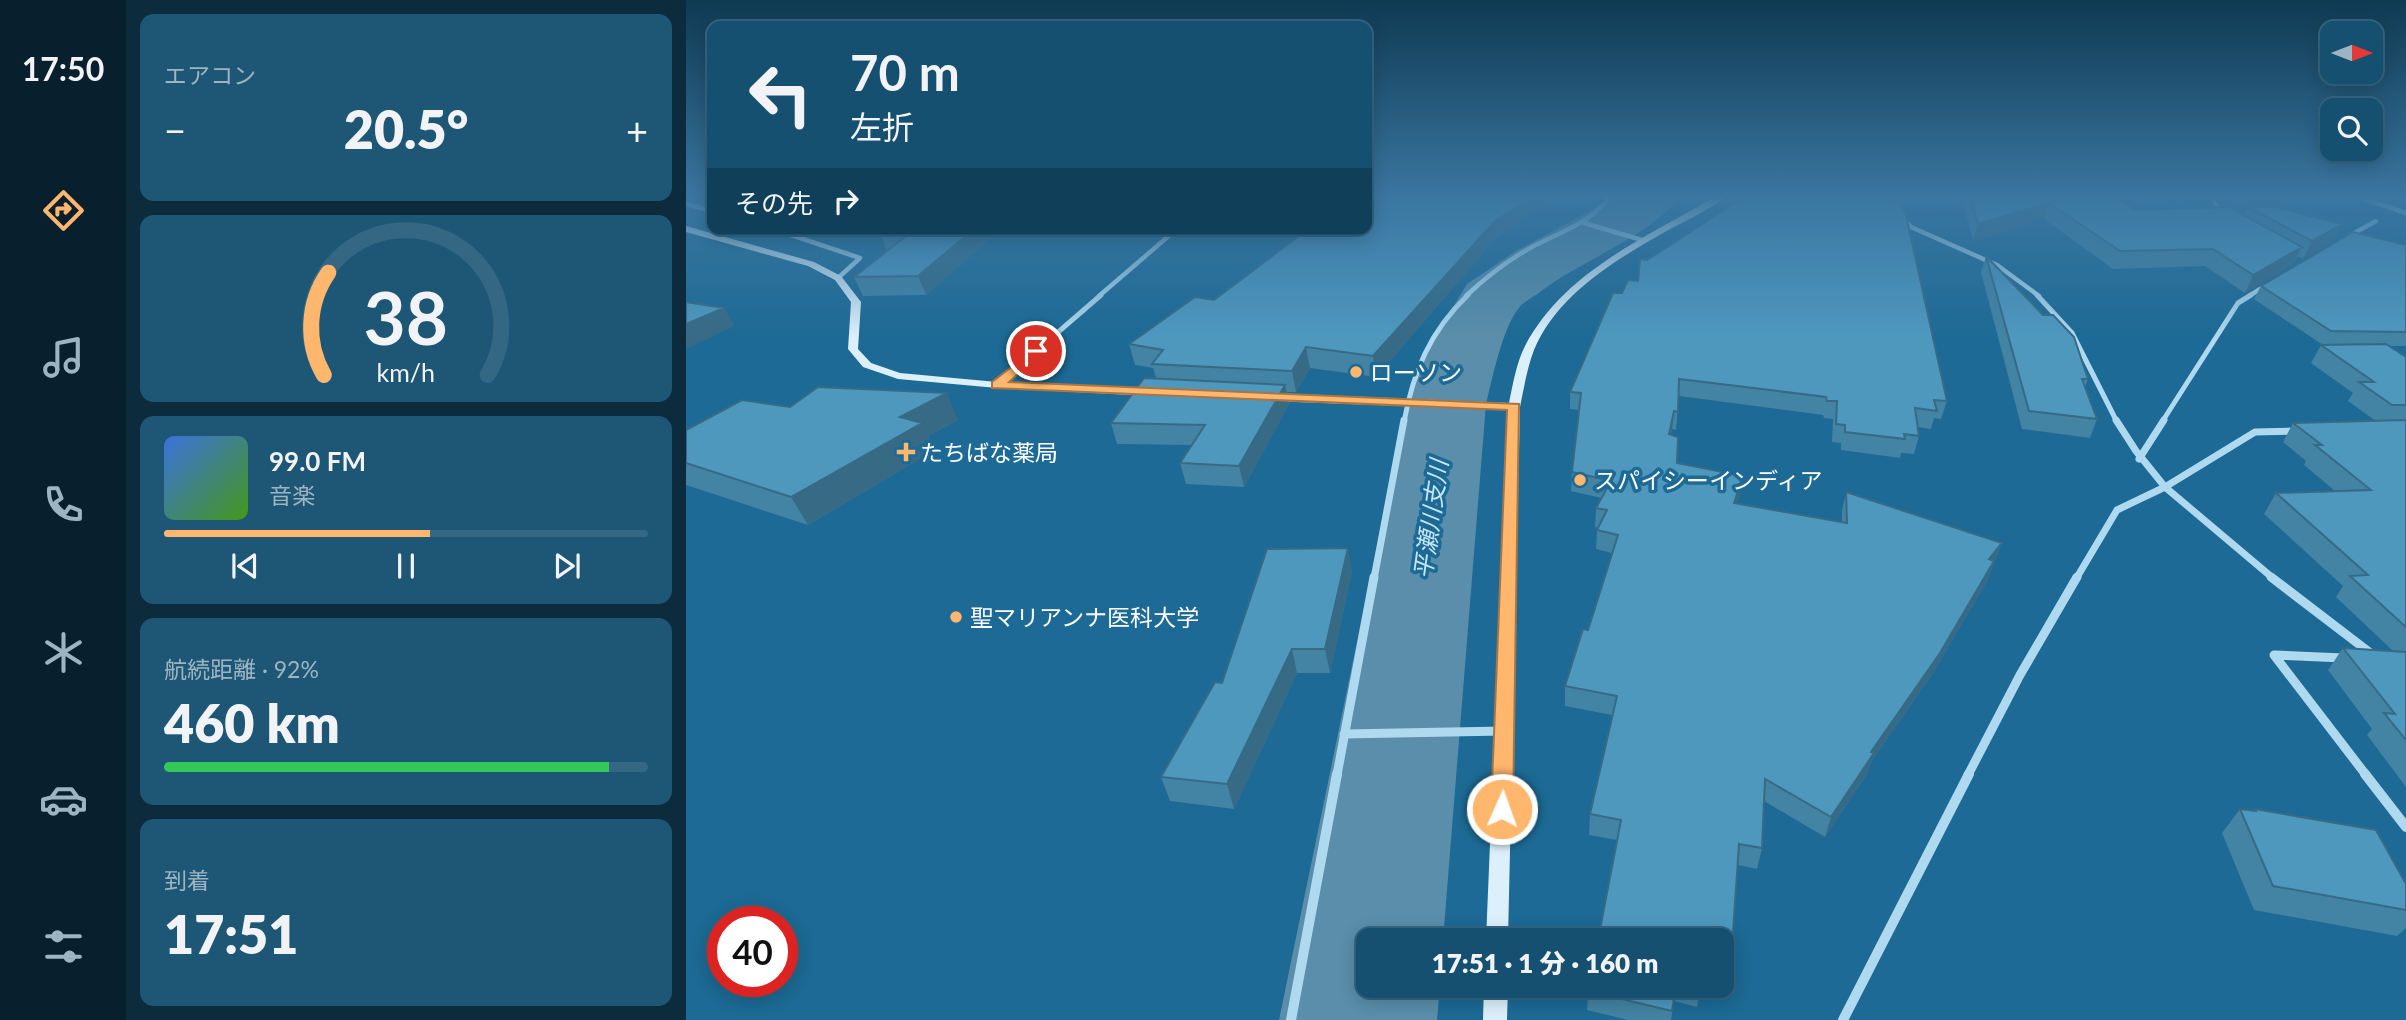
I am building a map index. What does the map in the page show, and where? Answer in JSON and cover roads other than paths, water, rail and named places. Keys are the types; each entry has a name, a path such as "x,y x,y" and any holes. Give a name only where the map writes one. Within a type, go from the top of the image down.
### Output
{"street":[{"path":"735,243 811,264 838,278 856,302 853,349 866,365 898,376 997,385 1168,393"},
{"path":"814,243 860,258 838,278"},
{"path":"997,385 1161,243"},
{"path":"1291,1020 1407,404 1420,358 1463,299 1494,270 1541,243"},
{"path":"1497,928 1514,407 1530,348 1565,296 1593,272 1638,243"},
{"path":"1949,243 1989,259 2032,289 2068,328 2105,401 2139,459 2165,487 2291,594 2379,660 2366,659"},
{"path":"2139,459 2238,303 2269,283"},
{"path":"1263,397 1514,407"},
{"path":"1843,1020 2020,675 2117,510 2165,487 2255,432 2310,431"},
{"path":"2353,658 2274,655 2406,827"},
{"path":"1344,734 1505,731"},
{"path":"1494,1020 1495,998"}],"waterway":[{"name":"平瀬川支川","path":"1371,928 1446,404 1463,351 1490,298 1538,264 1577,243"},
{"name":"平瀬川支川","path":"1358,1020 1361,998"}],"place":[{"name":"ローソン","path":"1356,372"},
{"name":"たちばな薬局","path":"906,452"},
{"name":"スパイシーインディア","path":"1580,480"},
{"name":"聖マリアンナ医科大学","path":"956,617"}]}
